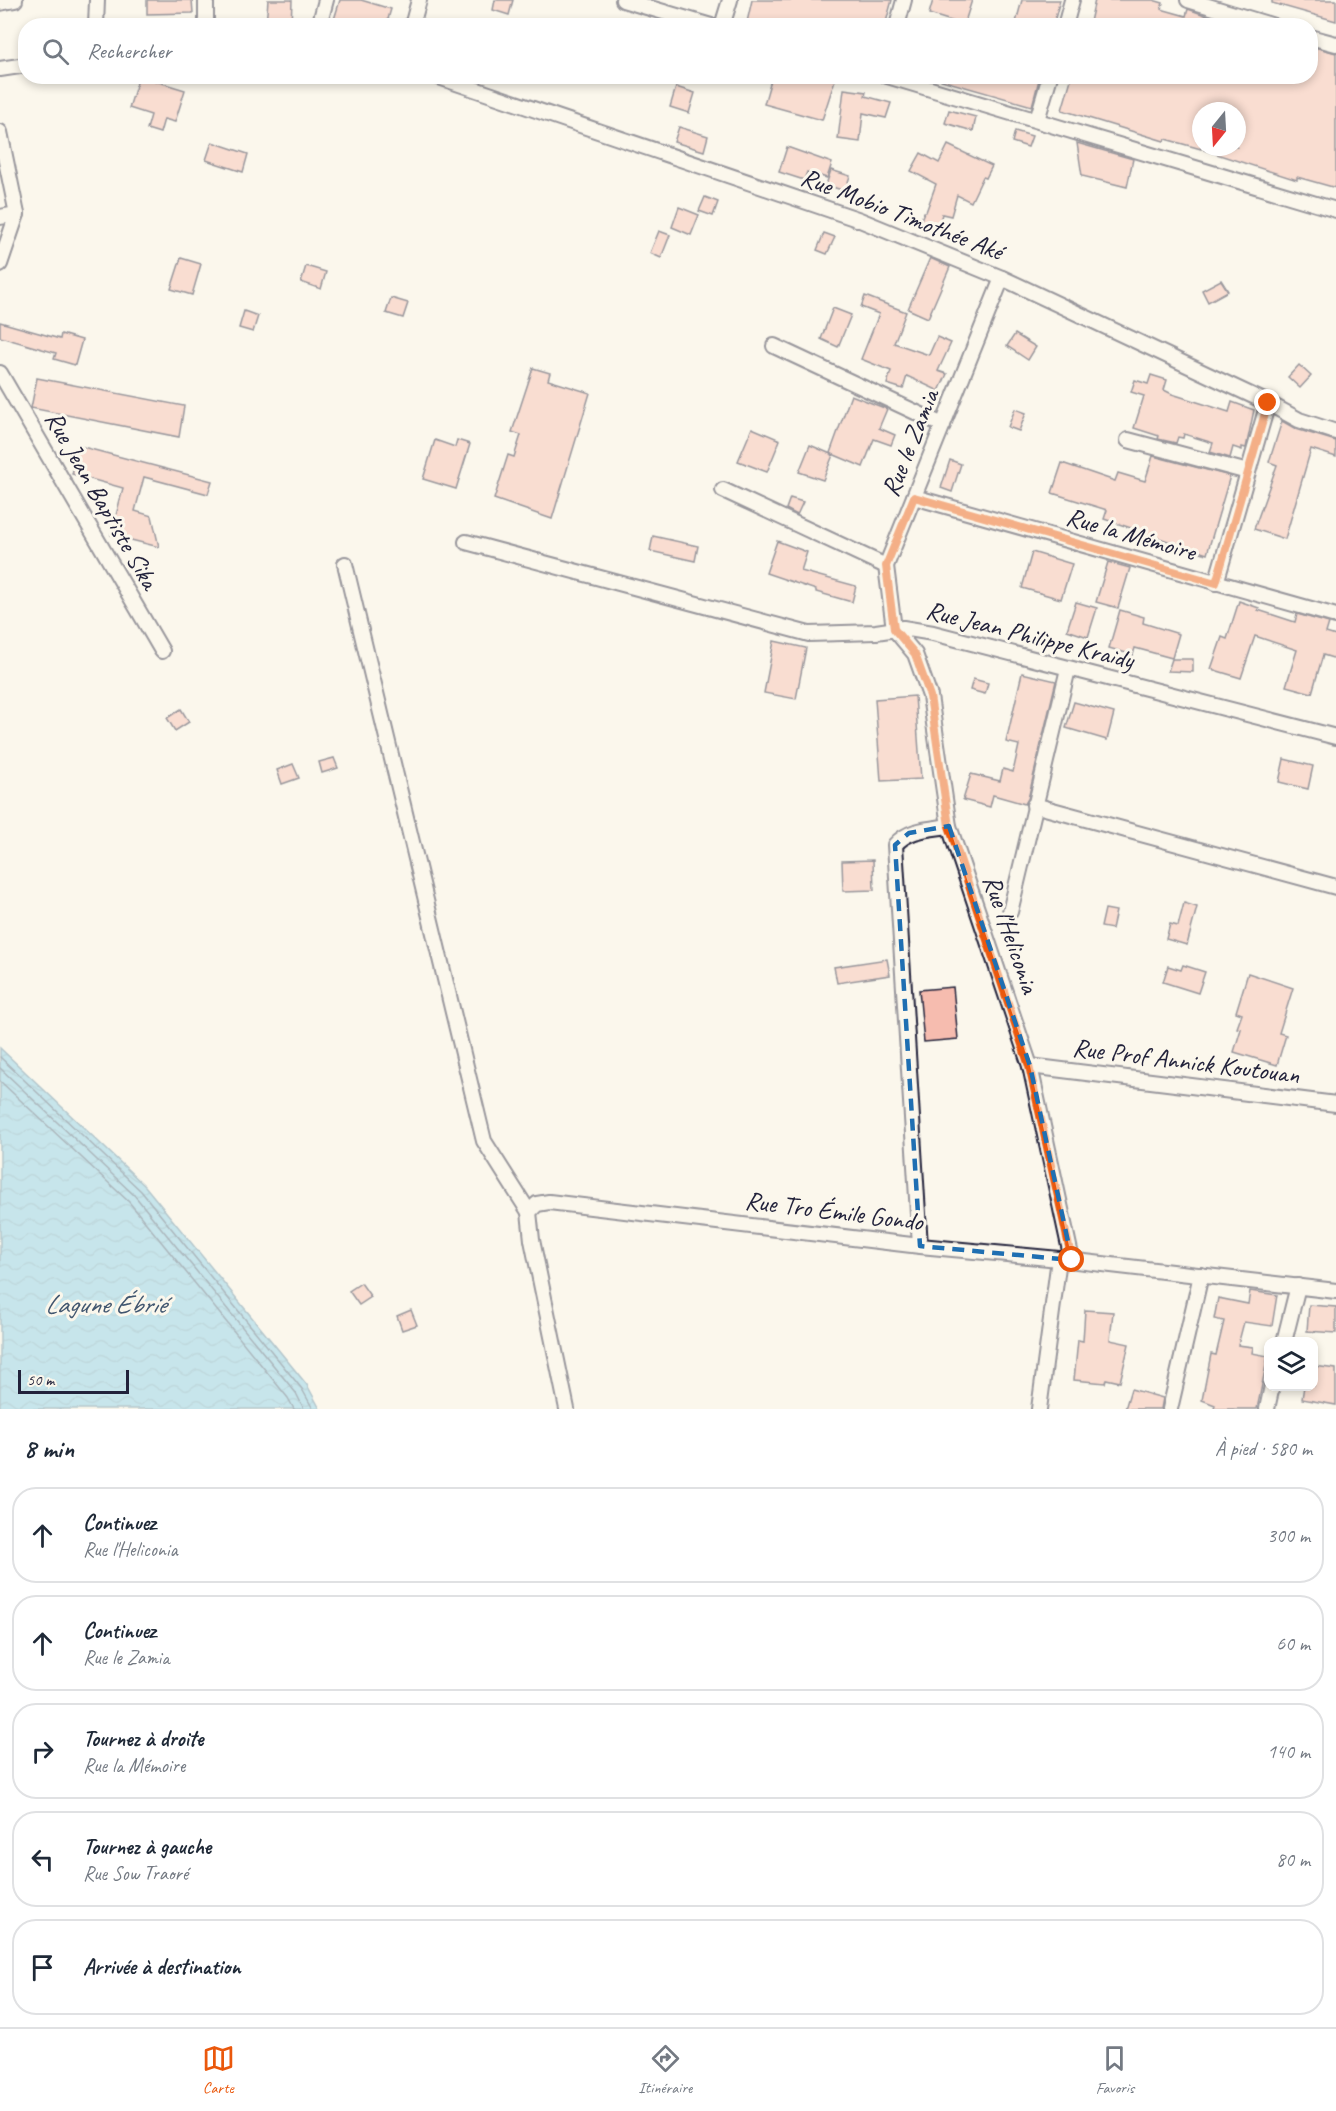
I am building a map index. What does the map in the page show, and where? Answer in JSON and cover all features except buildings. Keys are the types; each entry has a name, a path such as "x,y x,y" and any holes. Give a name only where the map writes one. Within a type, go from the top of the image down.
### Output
{"street":[{"path":"0,3 15,0"},
{"path":"96,18 97,0"},
{"path":"206,0 206,18"},
{"path":"321,18 326,0"},
{"path":"414,18 419,0"},
{"path":"623,0 684,18"},
{"path":"724,18 730,0"},
{"path":"899,18 904,0"},
{"path":"1067,18 1072,0"},
{"path":"1188,0 1248,18"},
{"path":"1318,39 1336,44"},
{"path":"0,69 18,66"},
{"name":"Rue Mobio Timothée Aké","path":"460,84 860,220 1002,278 1268,403 1299,420 1336,432"},
{"path":"914,84 1336,210"},
{"path":"1037,120 1048,84"},
{"path":"0,132 17,214 0,264"},
{"path":"0,217 17,214"},
{"name":"Rue le Zamia","path":"894,629 886,566 1002,278"},
{"path":"774,346 943,425"},
{"name":"Rue Jean Baptiste Sika","path":"0,373 162,651"},
{"path":"1216,583 1268,403"},
{"path":"1128,440 1248,472"},
{"path":"723,490 886,566"},
{"name":"Rue la Mémoire","path":"914,497 1336,616"},
{"name":"Rue Jean Philippe Kraidy","path":"466,542 809,634 876,632 894,629 933,633 1336,737"},
{"path":"345,564 484,1141 529,1212 532,1240 567,1409"},
{"name":"Rue l'Heliconia","path":"894,629 915,654 930,696 949,826 1029,1066 1066,1259"},
{"name":"Rue l'Heliconia","path":"1010,912 1068,669"},
{"path":"1034,805 1336,887"},
{"path":"920,1246 895,845 901,837 909,833 949,826"},
{"name":"Rue Prof Annick Koutouan","path":"1029,1066 1336,1104"},
{"name":"Rue Tro Émile Gondo","path":"529,1212 537,1204 549,1202 920,1246 1066,1259 1336,1291"},
{"path":"1039,1409 1066,1259"},
{"path":"1170,1409 1201,1275"},
{"path":"1285,1337 1298,1286"},
{"path":"1267,1409 1271,1391"}],"highlighted area":[{"path":"949,826 1030,1066 1072,1260 920,1246 895,845 909,833"}],"water":[{"name":"Lagune Ébrié","path":"0,1048 145,1186 307,1385 320,1409 0,1409"}],"route":[{"path":"1072,1260 1029,1066 949,826 930,696 915,654 894,629 886,566 914,497 1216,583 1268,403"}]}
